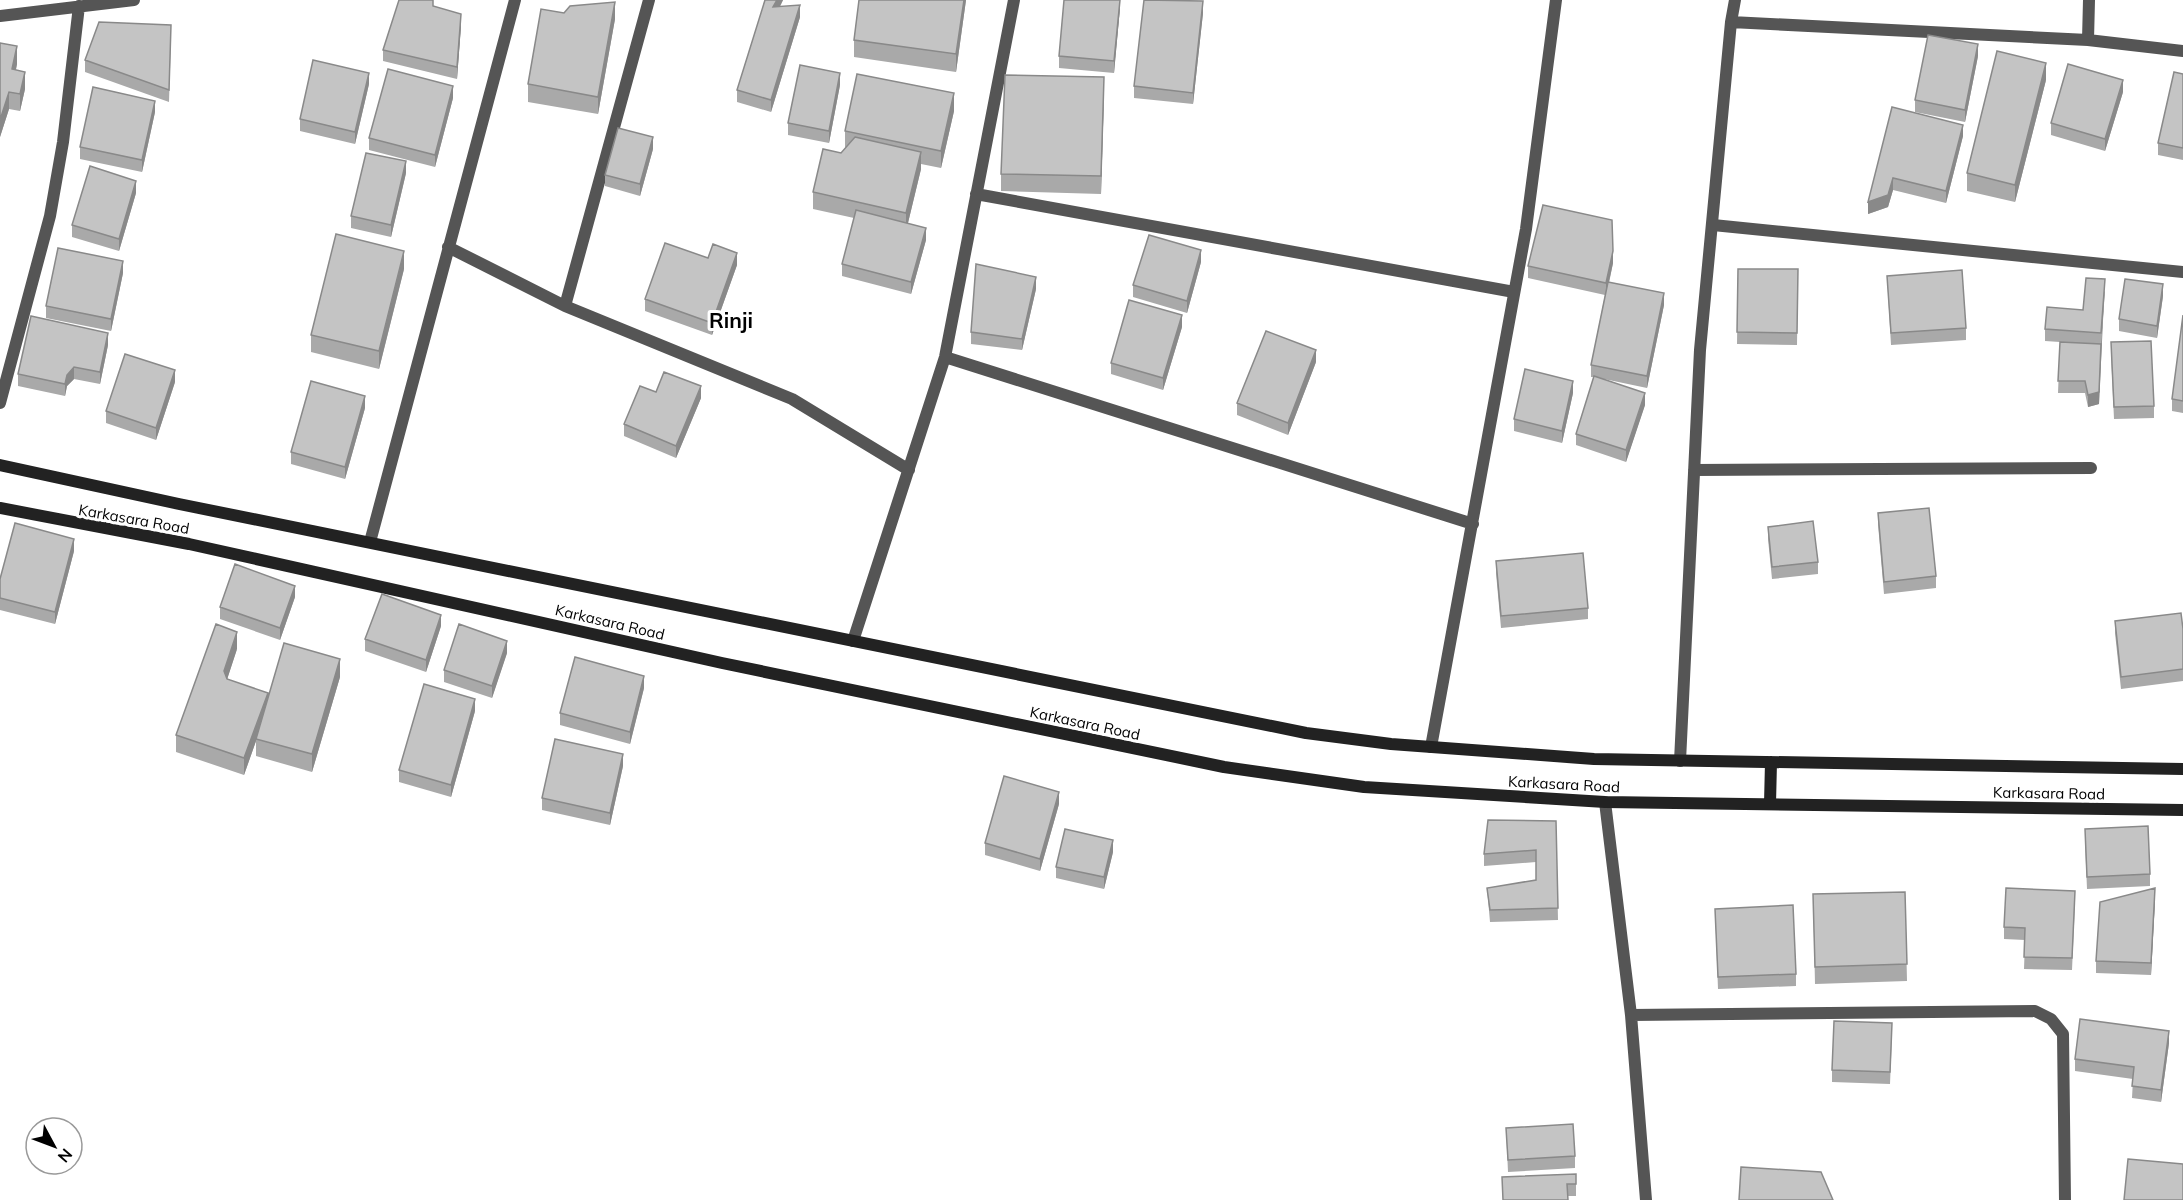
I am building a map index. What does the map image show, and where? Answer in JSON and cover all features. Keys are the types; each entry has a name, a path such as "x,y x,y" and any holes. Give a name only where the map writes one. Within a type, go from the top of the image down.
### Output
{"main road":[{"name":"Karkasara Road","path":"0,465 1306,733 1431,747 1594,759 2183,769"},
{"name":"Karkasara Road","path":"0,508 189,544 734,665 1224,767 1364,787 1605,802 2183,810"},
{"path":"1770,804 1771,762"}],"street":[{"path":"0,16 134,0"},
{"path":"370,542 515,0"},
{"path":"565,306 649,0"},
{"path":"853,641 945,357 1014,0"},
{"path":"1431,747 1526,229 1556,0"},
{"path":"1680,761 1700,350 1735,0"},
{"path":"2088,40 2089,0"},
{"path":"0,403 50,216 63,142 79,6"},
{"path":"1731,22 2088,40 2183,51"},
{"path":"976,194 1514,292"},
{"path":"1713,225 2183,272"},
{"path":"448,247 565,306 792,399 909,470"},
{"path":"945,357 1473,524"},
{"path":"1694,470 2091,468"},
{"path":"1605,802 1631,1015 1646,1200"},
{"path":"1631,1015 2035,1011 2051,1019 2063,1034 2065,1200"}],"building":[{"path":"399,0 433,0 433,6 461,14 457,67 383,50"},
{"path":"765,0 777,0 773,7 800,5 771,100 737,90"},
{"path":"859,0 964,0 956,54 854,40"},
{"path":"1064,0 1120,0 1114,61 1059,56"},
{"path":"1144,0 1203,1 1193,93 1134,86"},
{"path":"615,2 598,97 528,84 541,9 564,13 570,6"},
{"path":"99,22 171,25 169,90 85,60"},
{"path":"1928,35 1978,44 1965,110 1915,100"},
{"path":"0,43 17,46 12,69 25,72 20,94 9,92 0,120"},
{"path":"1997,51 2046,63 2015,185 1967,173"},
{"path":"313,60 369,73 355,132 300,119"},
{"path":"2068,64 2123,80 2105,139 2051,123"},
{"path":"800,65 840,73 829,131 788,123"},
{"path":"388,69 453,86 435,155 369,138"},
{"path":"2174,72 2183,74 2183,148 2158,143"},
{"path":"857,74 954,93 941,151 845,131"},
{"path":"1005,75 1104,77 1101,176 1001,174"},
{"path":"93,87 155,101 142,160 80,147"},
{"path":"1892,107 1963,125 1946,191 1893,178 1888,195 1868,202"},
{"path":"618,128 653,137 640,184 605,175"},
{"path":"855,137 921,152 906,213 813,192 823,149 841,153"},
{"path":"366,153 406,161 391,225 351,216"},
{"path":"90,166 136,181 119,239 72,225"},
{"path":"1543,205 1612,220 1613,251 1606,283 1528,266"},
{"path":"856,210 926,228 911,282 842,264"},
{"path":"336,234 404,251 379,351 311,335"},
{"path":"1149,235 1201,250 1187,301 1133,285"},
{"path":"665,243 708,258 713,244 737,253 712,323 645,299"},
{"path":"58,248 123,261 111,319 46,306"},
{"path":"976,264 1036,277 1022,339 971,332"},
{"path":"1738,269 1798,269 1797,333 1737,332"},
{"path":"1962,270 1966,328 1891,333 1887,276"},
{"path":"2086,278 2105,279 2101,333 2045,329 2047,307 2083,310"},
{"path":"2125,279 2163,284 2157,326 2119,319"},
{"path":"1608,282 1664,293 1647,376 1591,365"},
{"path":"1129,300 1182,315 1163,378 1111,363"},
{"path":"2183,315 2183,401 2172,399"},
{"path":"31,316 108,333 100,372 74,367 67,375 65,384 18,374"},
{"path":"1266,331 1316,350 1288,423 1237,403"},
{"path":"2151,341 2154,406 2114,407 2111,342"},
{"path":"2060,342 2101,344 2099,392 2088,395 2085,381 2058,381"},
{"path":"125,354 175,370 156,428 106,411"},
{"path":"1525,369 1573,381 1562,431 1514,419"},
{"path":"664,372 701,386 676,446 624,424 640,386 656,392"},
{"path":"1594,376 1645,393 1626,450 1576,434"},
{"path":"311,381 365,396 345,467 291,452"},
{"path":"1929,508 1936,576 1884,582 1878,513"},
{"path":"1813,521 1818,562 1772,567 1768,527"},
{"path":"15,523 74,539 55,612 0,598 0,579"},
{"path":"1583,553 1588,608 1501,616 1496,561"},
{"path":"235,564 295,586 280,628 220,607"},
{"path":"382,594 441,615 426,660 365,639"},
{"path":"2181,613 2183,669 2121,677 2115,621"},
{"path":"216,624 237,632 224,671 227,679 268,693 244,758 176,735"},
{"path":"459,624 507,641 492,686 444,670"},
{"path":"284,643 340,659 312,754 256,739"},
{"path":"575,657 644,676 630,732 560,713"},
{"path":"424,684 475,699 451,785 399,770"},
{"path":"555,739 623,754 610,813 542,798"},
{"path":"1004,776 1059,792 1040,859 985,843"},
{"path":"1488,820 1556,821 1558,908 1490,910 1487,888 1536,880 1536,850 1484,854"},
{"path":"2148,826 2150,874 2087,877 2085,829"},
{"path":"1065,829 1113,840 1104,877 1056,867"},
{"path":"2006,888 2075,891 2072,958 2024,957 2025,928 2004,927"},
{"path":"2155,888 2151,963 2096,961 2100,902"},
{"path":"1905,892 1907,964 1815,967 1813,894"},
{"path":"1793,905 1796,974 1718,977 1715,909"},
{"path":"2080,1019 2169,1031 2161,1090 2132,1086 2134,1067 2075,1059"},
{"path":"1834,1021 1892,1023 1890,1072 1832,1070"},
{"path":"1573,1124 1575,1156 1508,1160 1506,1128"},
{"path":"2128,1159 2183,1164 2183,1200 2124,1200"},
{"path":"1741,1167 1821,1172 1833,1200 1739,1200"},
{"path":"1576,1174 1576,1184 1567,1184 1568,1200 1503,1200 1502,1177"}],"district":[{"name":"Rinji","path":"731,320"}]}
